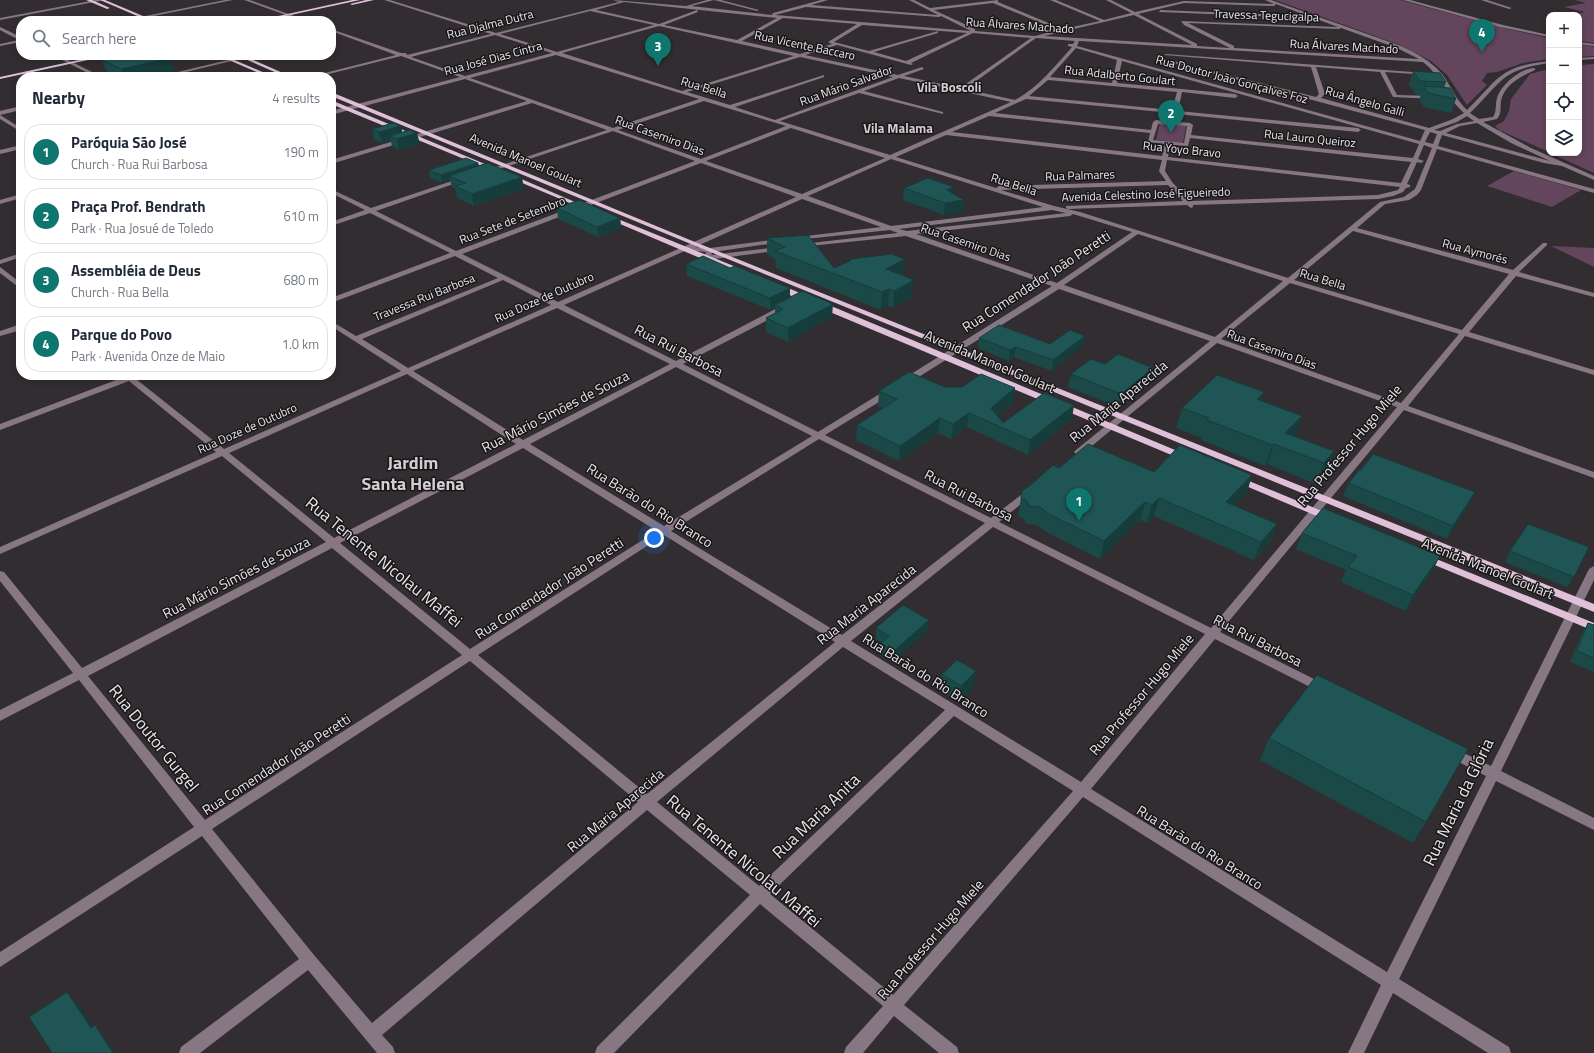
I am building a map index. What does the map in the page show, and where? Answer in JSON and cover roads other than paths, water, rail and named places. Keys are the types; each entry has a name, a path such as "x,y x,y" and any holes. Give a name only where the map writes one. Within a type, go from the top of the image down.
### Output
{"main road":[{"path":"102,0 141,16"},
{"path":"283,16 358,0"},
{"path":"298,16 372,0"},
{"path":"90,1 112,10"},
{"path":"26,72 75,60"},
{"path":"0,74 80,60"},
{"path":"231,60 260,72"},
{"path":"249,60 278,72"},
{"path":"0,78 16,74"},
{"name":"Avenida Manoel Goulart","path":"336,96 694,244 1594,608"},
{"name":"Avenida Manoel Goulart","path":"336,104 750,275"},
{"name":"Avenida Manoel Goulart","path":"770,284 1190,460"},
{"path":"1227,475 1340,522"},
{"name":"Avenida Manoel Goulart","path":"1412,552 1594,627"}],"street":[{"path":"0,19 90,1 102,0"},
{"path":"148,16 231,0"},
{"path":"246,0 288,15"},
{"name":"Rua Bella","path":"386,0 1053,208 1078,213 1136,233 1594,373"},
{"name":"Rua Álvares Machado","path":"615,0 699,10 773,15 860,24 1077,40 1159,52 1198,47 1425,61"},
{"path":"682,8 712,0"},
{"path":"716,0 773,15 826,0"},
{"path":"860,24 830,42 906,63 972,32 973,30 970,28 911,0"},
{"path":"930,9 1003,0"},
{"path":"1052,0 1102,20"},
{"path":"1108,0 1198,47"},
{"path":"1267,0 1399,46 1425,61 1440,75 1466,113 1479,122 1521,144 1594,178"},
{"path":"1405,0 1502,26 1546,35"},
{"path":"1483,0 1510,8"},
{"path":"1541,0 1548,2"},
{"name":"Rua Djalma Dutra","path":"333,72 496,34 624,1"},
{"path":"991,1 1063,31"},
{"path":"961,90 1035,37 1102,20 1184,2 1282,5"},
{"path":"806,6 945,16"},
{"path":"1150,9 1160,11 1318,18"},
{"name":"Rua Vicente Baccaro","path":"590,10 1016,102"},
{"name":"Rua José Dias Cintra","path":"336,112 660,25 699,10"},
{"path":"1160,11 1172,17"},
{"path":"738,41 782,17"},
{"path":"1177,20 1236,49"},
{"name":"Travessa Tegucigalpa","path":"1183,22 1349,28"},
{"path":"0,28 16,37"},
{"path":"867,53 942,30"},
{"name":"Rua Casemiro Dias","path":"336,32 407,55 906,234 1216,340 1594,475"},
{"path":"336,37 346,35"},
{"name":"Rua Doutor João Gonçalves Foz","path":"1035,37 1075,46 1434,147"},
{"name":"Rua Doze de Outubro","path":"0,551 1016,102 1032,92 1046,78 1075,46 1077,40"},
{"path":"0,45 16,41"},
{"path":"1582,43 1594,45"},
{"path":"683,92 836,44"},
{"path":"1153,69 1159,52 1313,66 1440,75"},
{"name":"Rua Ângelo Galli","path":"1159,52 1317,99 1440,133"},
{"path":"1582,59 1594,58"},
{"path":"1114,84 1120,59"},
{"path":"64,60 89,72"},
{"path":"180,72 231,60"},
{"path":"1582,62 1594,61"},
{"path":"1428,130 1462,117 1478,103 1502,76 1511,70 1546,62"},
{"name":"Rua Mário Salvador","path":"776,121 922,68 906,63"},
{"path":"1313,66 1322,94 1317,99"},
{"path":"1440,133 1459,125 1495,118 1498,115 1499,99 1504,89 1513,79 1525,72 1546,67"},
{"path":"1382,71 1396,96 1441,99"},
{"path":"730,107 822,76"},
{"name":"Rua Adalberto Goulart","path":"1046,78 1263,99"},
{"path":"859,91 941,113"},
{"path":"1171,124 1180,91"},
{"path":"1025,97 1386,133"},
{"path":"478,174 704,99"},
{"path":"1449,100 1456,100"},
{"path":"336,160 534,101"},
{"path":"0,113 16,109"},
{"path":"987,114 1153,132"},
{"path":"0,117 16,127"},
{"path":"1156,122 1171,124 1190,126 1186,145 1150,141 1156,122"},
{"name":"Rua Sete de Setembro","path":"336,299 792,126"},
{"name":"Avenida Celestino José Figueiredo","path":"792,240 1053,208 1378,197 1391,195 1401,191 1428,130"},
{"path":"1440,133 1546,162 1566,165"},
{"name":"Avenida Celestino José Figueiredo","path":"792,248 1078,213 1383,203 1404,200 1414,195 1419,187 1440,133"},
{"name":"Rua Yoyo Bravo","path":"943,134 1419,187"},
{"name":"Rua Lauro Queiroz","path":"1188,136 1429,162"},
{"path":"1168,143 1162,171 1170,183 1194,209"},
{"path":"1434,147 1594,191"},
{"path":"0,152 16,148"},
{"path":"336,222 471,176"},
{"name":"Rua Palmares","path":"991,188 1170,183"},
{"name":"Rua Rui Barbosa","path":"336,194 1332,692"},
{"path":"0,202 16,197"},
{"name":"Rua Maria Aparecida","path":"1067,462 1350,228 1383,203"},
{"name":"Rua Aymorés","path":"1350,228 1594,295"},
{"name":"Rua Comendador João Peretti","path":"0,960 470,655 664,531 1058,286 1136,233"},
{"path":"684,248 710,250 784,241"},
{"name":"Rua Professor Hugo Miele","path":"852,1053 1082,790 1514,273 1545,244"},
{"path":"710,250 707,258 784,248"},
{"path":"0,262 16,257"},
{"path":"0,269 16,282"},
{"name":"Travessa Rui Barbosa","path":"355,338 503,278"},
{"name":"Rua Mário Simões de Souza","path":"0,716 804,298"},
{"name":"Rua Barão do Rio Branco","path":"336,327 522,444 953,709 1503,1053"},
{"path":"0,334 16,329"},
{"path":"0,427 121,380"},
{"name":"Rua Tenente Nicolau Maffei","path":"136,380 951,1053"},
{"name":"Rua Maria Aparecida","path":"372,1034 647,802 843,641 1036,488"},
{"name":"Rua Maria da Glória","path":"1356,1053 1389,983 1594,569"},
{"name":"Rua Doutor Gurgel","path":"0,574 309,960 387,1053"},
{"name":"Rua Maria Anita","path":"603,1053 760,895 953,709"},
{"path":"1444,748 1594,824"},
{"path":"187,1053 309,960"}],"place":[{"name":"Parque do Povo","path":"1482,52"},
{"name":"Assembléia de Deus","path":"658,66"},
{"name":"Praça Prof. Bendrath","path":"1171,133"},
{"name":"Paróquia São José","path":"1079,521"}],"district":[{"name":"Vila Boscoli","path":"949,87"},
{"name":"Vila Malama","path":"898,128"},
{"name":"Jardim Santa Helena","path":"413,472"}]}
